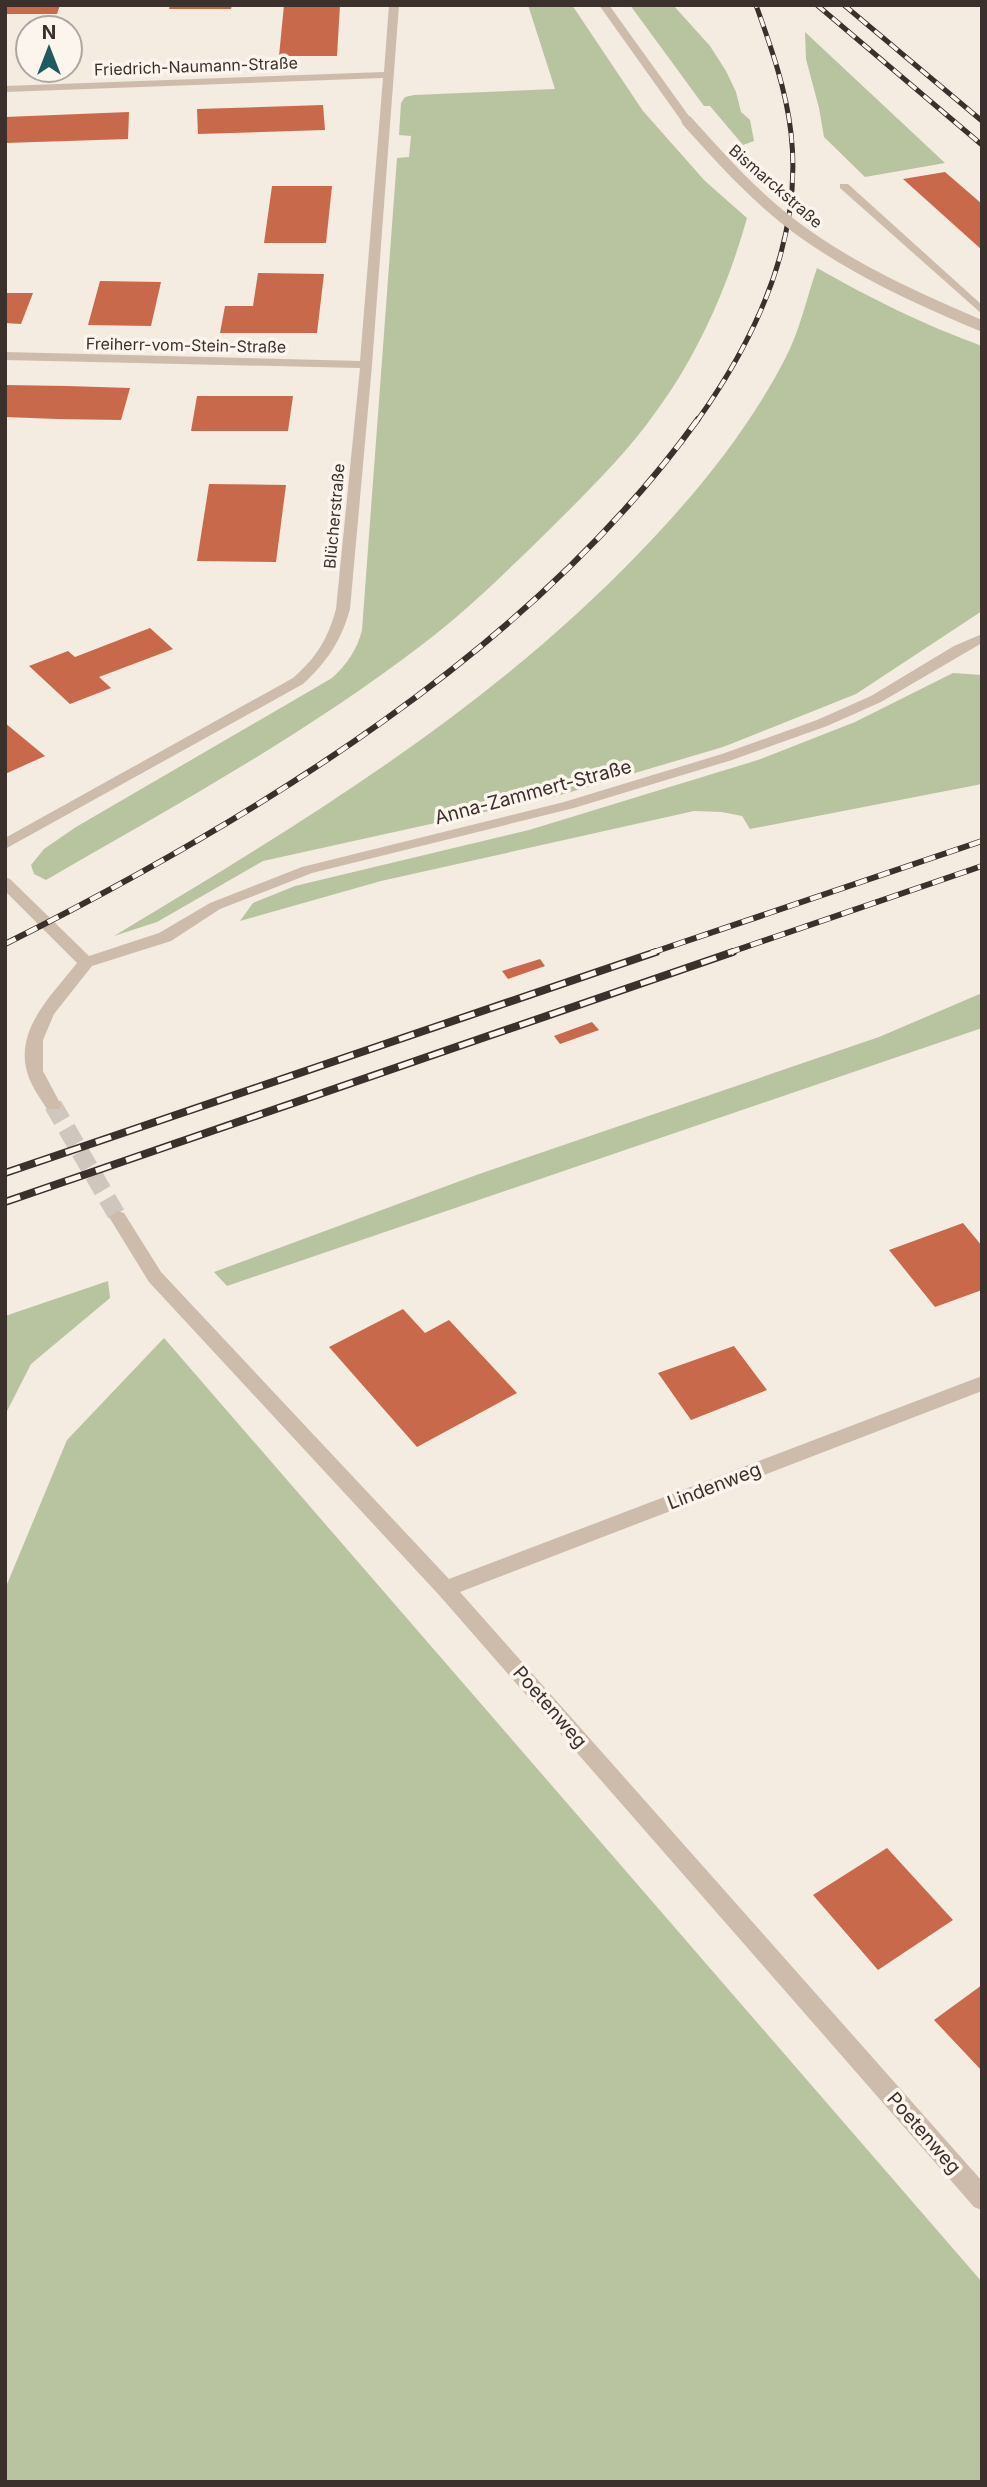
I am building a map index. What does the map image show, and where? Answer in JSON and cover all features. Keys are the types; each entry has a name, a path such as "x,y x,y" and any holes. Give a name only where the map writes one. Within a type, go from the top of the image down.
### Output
{"street":[{"name":"Blücherstraße","path":"5,844 298,681 322,660 336,639 343,609 366,365 394,5"},
{"name":"Bismarckstraße","path":"604,5 687,121 757,194 815,241 890,284 982,326"},
{"name":"Friedrich-Naumann-Straße","path":"5,89 388,75"},
{"path":"844,186 982,312"},
{"name":"Freiherr-vom-Stein-Straße","path":"5,356 366,365"},
{"name":"Anna-Zammert-Straße","path":"86,962 165,937 215,906 307,870 569,805 727,757 810,727 876,699 982,638"},
{"path":"5,882 86,962 46,1011 34,1042 35,1071 53,1105"},
{"name":"Poetenweg","path":"118,1217 155,1277 446,1589 980,2195"},
{"name":"Lindenweg","path":"446,1589 982,1383"}],"green space":[{"path":"528,5 572,5 643,111 705,181 747,218 721,294 685,368 643,429 603,476 501,577 423,644 286,739 191,797 46,880 34,874 31,865 44,849 76,827 332,678 354,650 362,630 397,158 409,157 411,136 399,135 401,103 405,97 414,95 555,89"},
{"path":"630,5 673,5 710,46 726,71 736,92 741,112 750,120 754,141 743,145 710,106 704,106"},
{"path":"805,32 945,163 865,177 824,137 806,59"},
{"path":"817,268 898,310 982,346 982,611 856,694 723,747 557,796 263,861 157,922 114,936 254,851 391,761 457,713 582,609 662,529 739,435 791,347"},
{"path":"953,673 982,675 982,784 750,829 742,816 694,811 381,881 240,921 253,903 295,886 529,830 758,760 855,722"},
{"path":"982,993 982,1028 227,1286 214,1272 479,1174 879,1037"},
{"path":"108,1281 110,1298 31,1364 5,1415 5,1316"},
{"path":"164,1338 982,2282 982,2482 5,2482 5,1589 67,1440"}],"building":[{"path":"5,5 60,5 57,14 5,14"},
{"path":"170,5 232,5 231,9 169,9"},
{"path":"284,5 340,5 337,56 279,56"},
{"path":"323,105 325,130 198,134 197,109"},
{"path":"129,112 128,139 5,143 5,117"},
{"path":"945,172 982,204 982,250 903,179"},
{"path":"272,186 332,186 326,243 264,243"},
{"path":"258,273 324,274 317,333 220,333 225,306 253,306"},
{"path":"100,281 161,282 151,326 88,325"},
{"path":"5,293 33,293 21,324 5,323"},
{"path":"5,385 130,388 121,420 57,419 5,417"},
{"path":"197,396 293,396 288,431 191,431"},
{"path":"209,484 286,485 276,562 197,561"},
{"path":"150,628 173,649 99,677 111,688 70,704 29,666 68,651 75,657"},
{"path":"5,723 45,756 5,774"},
{"path":"540,959 545,966 508,979 502,971"},
{"path":"592,1022 599,1030 560,1044 554,1036"},
{"path":"963,1223 982,1246 982,1290 935,1307 889,1250"},
{"path":"403,1309 425,1333 449,1320 517,1393 417,1447 329,1347"},
{"path":"734,1346 767,1390 691,1420 658,1373"},
{"path":"887,1848 953,1920 878,1970 813,1895"},
{"path":"982,1985 982,2071 934,2020"}],"tunnel":[{"path":"53,1105 118,1217"}],"railway":[{"path":"697,421 719,389 756,321 771,285 790,210 793,172 789,117 777,68 756,5"},
{"path":"817,5 982,145"},
{"path":"844,5 982,121"},
{"path":"5,944 196,841 291,783 383,721 472,653 555,581 631,503 698,419"},
{"path":"651,953 982,841"},
{"path":"728,953 982,866"},
{"path":"5,1173 656,952"},
{"path":"5,1202 733,952"}]}
